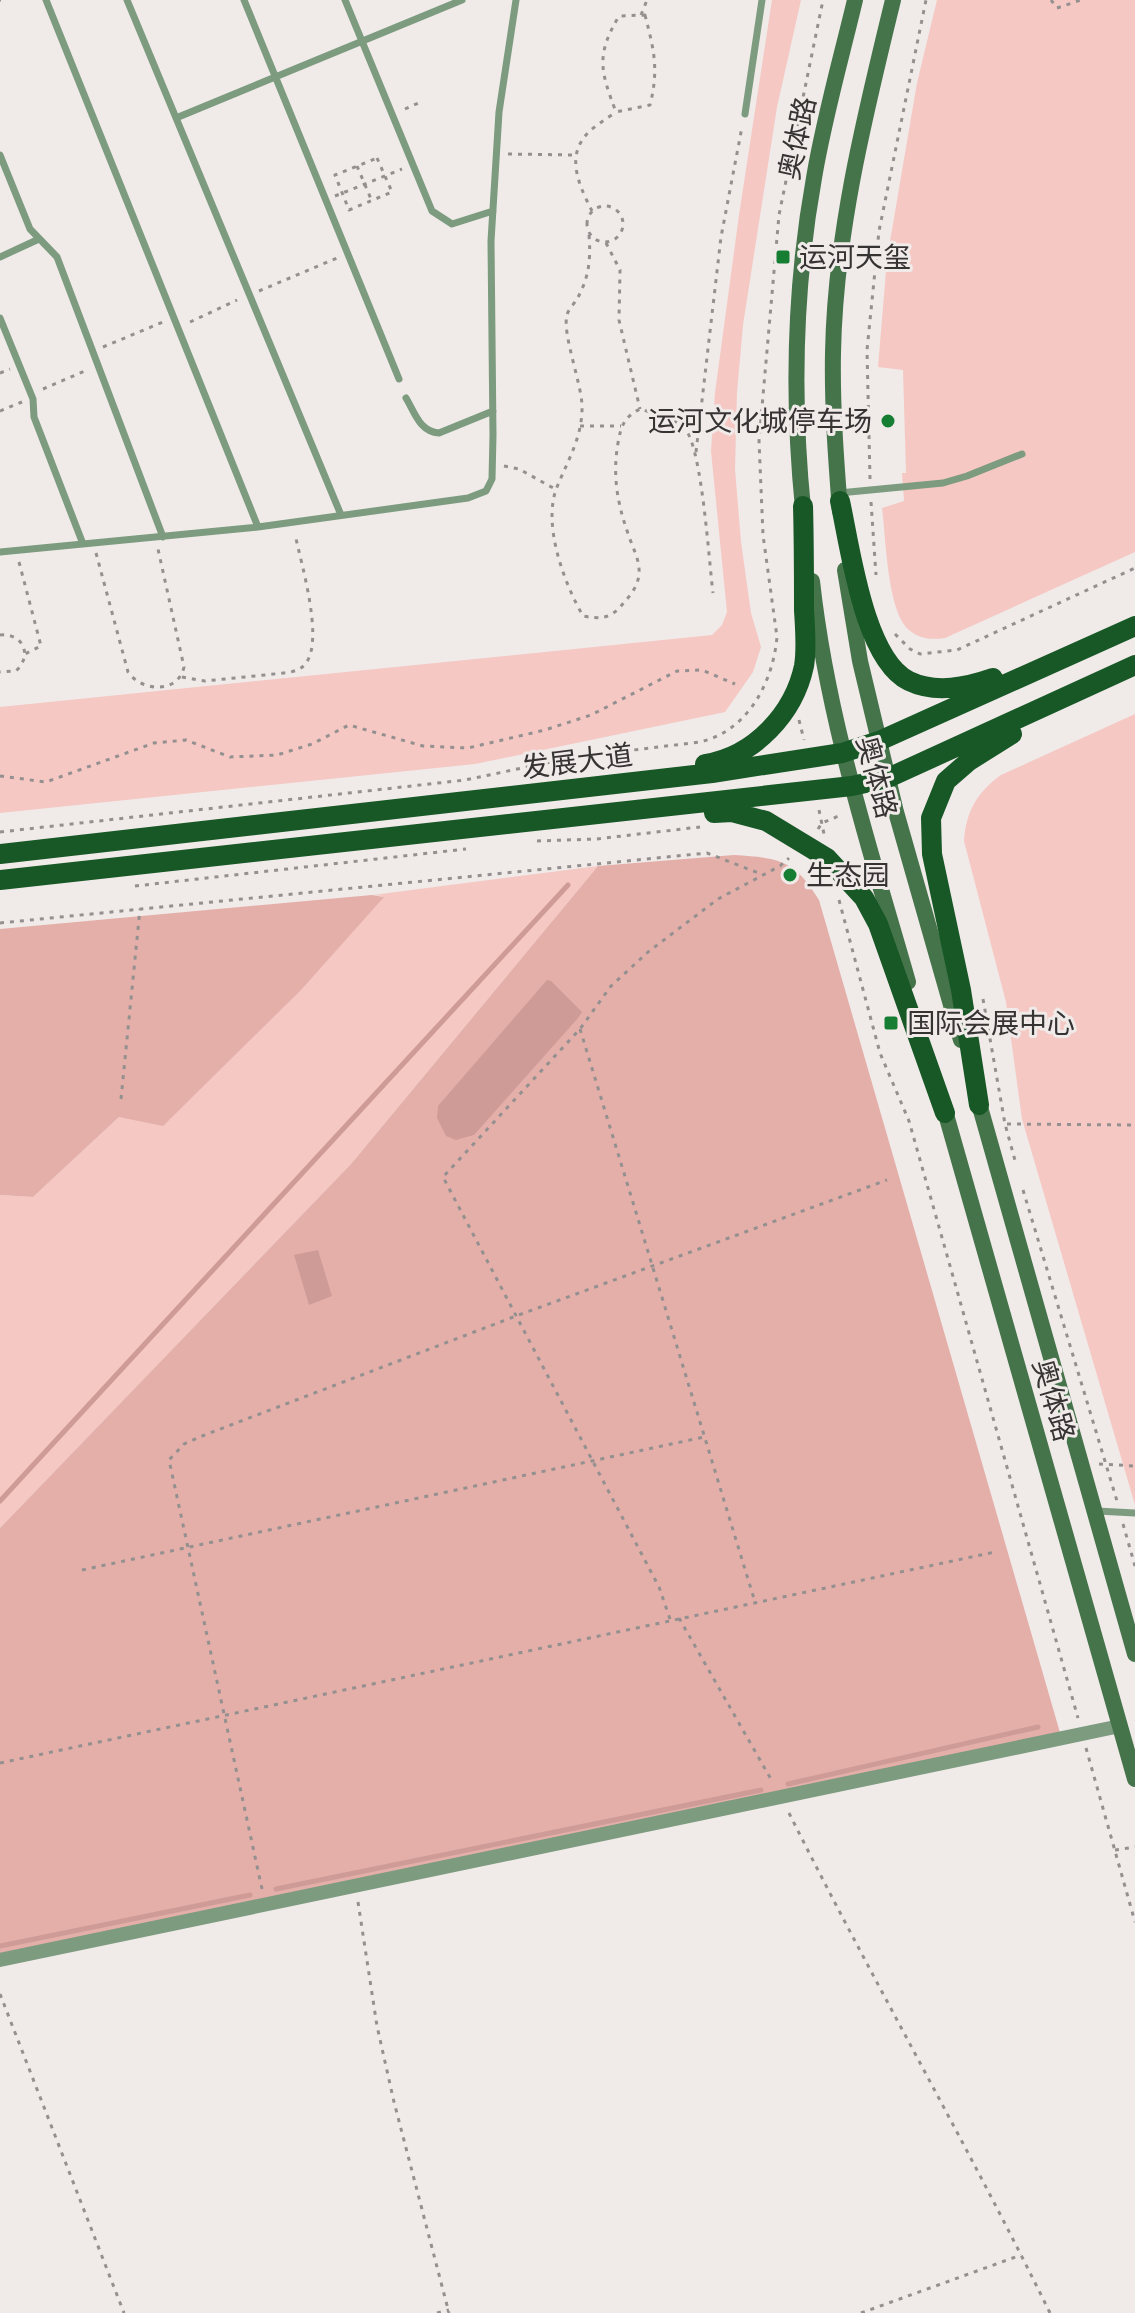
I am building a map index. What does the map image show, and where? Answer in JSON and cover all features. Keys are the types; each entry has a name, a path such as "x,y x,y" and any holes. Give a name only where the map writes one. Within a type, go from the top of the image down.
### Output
{"main road":[{"name":"奥体路","path":"855,0 813,178 796,361 799,471 817,627 842,753 1135,1779"},
{"name":"奥体路","path":"893,0 846,215 837,291 833,353 845,569 860,661 888,778 1135,1654"},
{"path":"839,497 866,617 879,649 907,680 947,689 976,684 1100,642"},
{"path":"497,799 718,762 748,748 772,728 794,698 804,663 803,506"},
{"name":"发展大道","path":"0,854 497,799 712,773 842,753 879,741 1135,626"},
{"name":"发展大道","path":"0,880 852,786 888,778 1135,665"},
{"path":"979,1105 961,990 932,854 931,818 946,781 969,761 1110,677"},
{"path":"498,827 732,812 766,821 827,858 864,898 878,924 945,1113"}],"street":[{"path":"0,1960 1120,1726"}],"lane":[{"path":"46,0 258,527"},
{"path":"127,0 341,515"},
{"path":"244,0 399,379"},
{"path":"345,0 432,211 452,224 493,211"},
{"path":"176,118 461,0"},
{"path":"0,552 258,527 468,498 486,491 492,479 491,241 496,153 516,0"},
{"path":"745,114 762,0"},
{"path":"0,155 30,229 57,257 159,537"},
{"path":"0,257 39,239"},
{"path":"0,318 31,394 34,417 83,544"},
{"path":"406,398 430,433 439,433 493,411"},
{"path":"839,497 954,481 1022,454"},
{"path":"1095,1511 1135,1513"}],"path":[{"path":"641,15 647,0"},
{"path":"0,832 484,777 575,757 714,739 738,721 759,699 767,685 776,648 763,535 759,441 779,215 823,0"},
{"path":"877,581 867,350 879,231 926,0"},
{"path":"1051,0 1057,8 1081,0"},
{"path":"592,211 580,186 576,155 581,140 616,112 650,105 655,88 657,57 645,15 619,16 604,41 602,67 616,112"},
{"path":"392,114 423,101"},
{"path":"696,456 721,237 729,182 745,114"},
{"path":"496,153 576,155"},
{"path":"377,158 392,192 349,210 335,175 357,166 377,158"},
{"path":"326,200 413,164"},
{"path":"357,166 371,201"},
{"path":"606,243 621,234 624,222 619,212 608,206 592,211 586,222 591,257 589,273 566,316 582,407 575,445 556,489 554,540 569,592 583,616 596,619 607,617 617,610 633,593 639,577 638,557 615,485 615,459 621,426 629,414 640,409 686,429 696,456 713,593"},
{"path":"589,235 606,243 620,270 619,320 640,409"},
{"path":"93,351 174,317"},
{"path":"31,394 98,365"},
{"path":"0,373 10,369 13,378"},
{"path":"0,411 23,402 19,394"},
{"path":"580,426 621,426"},
{"path":"492,464 519,469 556,489"},
{"path":"93,543 128,672 134,680 147,687 168,685 182,677 205,681 284,673 296,671 305,665 312,651 313,626 292,522"},
{"path":"159,537 184,667 182,677"},
{"path":"16,550 41,646 25,654"},
{"path":"888,626 910,649 920,654 957,650 1135,568"},
{"path":"0,635 17,638 25,654 16,671 0,672"},
{"path":"0,776 46,782 154,743 186,740 230,757 277,755 312,744 349,725 423,746 468,748 545,730 591,715 677,671 702,670 735,684"},
{"path":"820,814 827,858"},
{"path":"527,842 609,838 707,826"},
{"path":"670,1620 659,1587 443,1177 580,1029 611,986 648,952 718,899 788,860 800,841"},
{"path":"122,887 471,848"},
{"path":"0,923 707,853 763,875"},
{"path":"836,894 880,1053 909,1121 1135,1922"},
{"path":"121,1099 140,909"},
{"path":"981,990 989,1020 1005,1124 1019,1176"},
{"path":"580,1029 755,1602"},
{"path":"1005,1124 1135,1125"},
{"path":"266,1905 169,1460 184,1444 516,1316 887,1180"},
{"path":"1023,1191 1135,1566"},
{"path":"82,1570 704,1437"},
{"path":"1081,1462 1135,1466"},
{"path":"0,1763 995,1552"},
{"path":"679,1618 781,1798 1050,2313"},
{"path":"1115,1850 1135,1847"},
{"path":"355,1886 377,2026 449,2311 437,2313"},
{"path":"0,1994 124,2313"},
{"path":"861,2313 1021,2255"}],"shaded area":[{"path":"772,0 801,0 777,107 743,325 735,469 751,613 761,647 753,672 725,712 475,764 0,813 0,707 712,635 722,625 727,612 711,451 715,393"},
{"path":"937,0 1135,0 1135,552 945,638 935,639 909,630 896,607 892,591 882,508 904,501 903,370 878,367 887,259 917,83"},
{"path":"1135,714 1135,1505 1022,1119 1006,1002 964,841 974,804 985,788 1001,775"},
{"path":"734,855 784,863 802,876 819,900 1061,1736 0,1958 0,1528 351,1164 598,866"},
{"path":"598,866 351,1164 0,1528 0,1195 33,1197 119,1117 383,896 373,895"},
{"path":"372,895 384,897 301,990 163,1126 119,1117 33,1197 0,1195 0,929"},
{"path":"547,980 582,1012 474,1135 456,1140 446,1136 437,1118 438,1106"},
{"path":"318,1250 332,1296 309,1305 294,1255"}],"waterway":[{"path":"0,1501 568,885"},
{"path":"788,1784 1038,1727"},
{"path":"276,1889 761,1790"},
{"path":"0,1946 250,1895"}],"place":[{"name":"运河天玺","path":"783,257"},
{"name":"运河文化城停车场","path":"888,421"},
{"name":"生态园","path":"790,875"},
{"name":"国际会展中心","path":"891,1023"}]}
